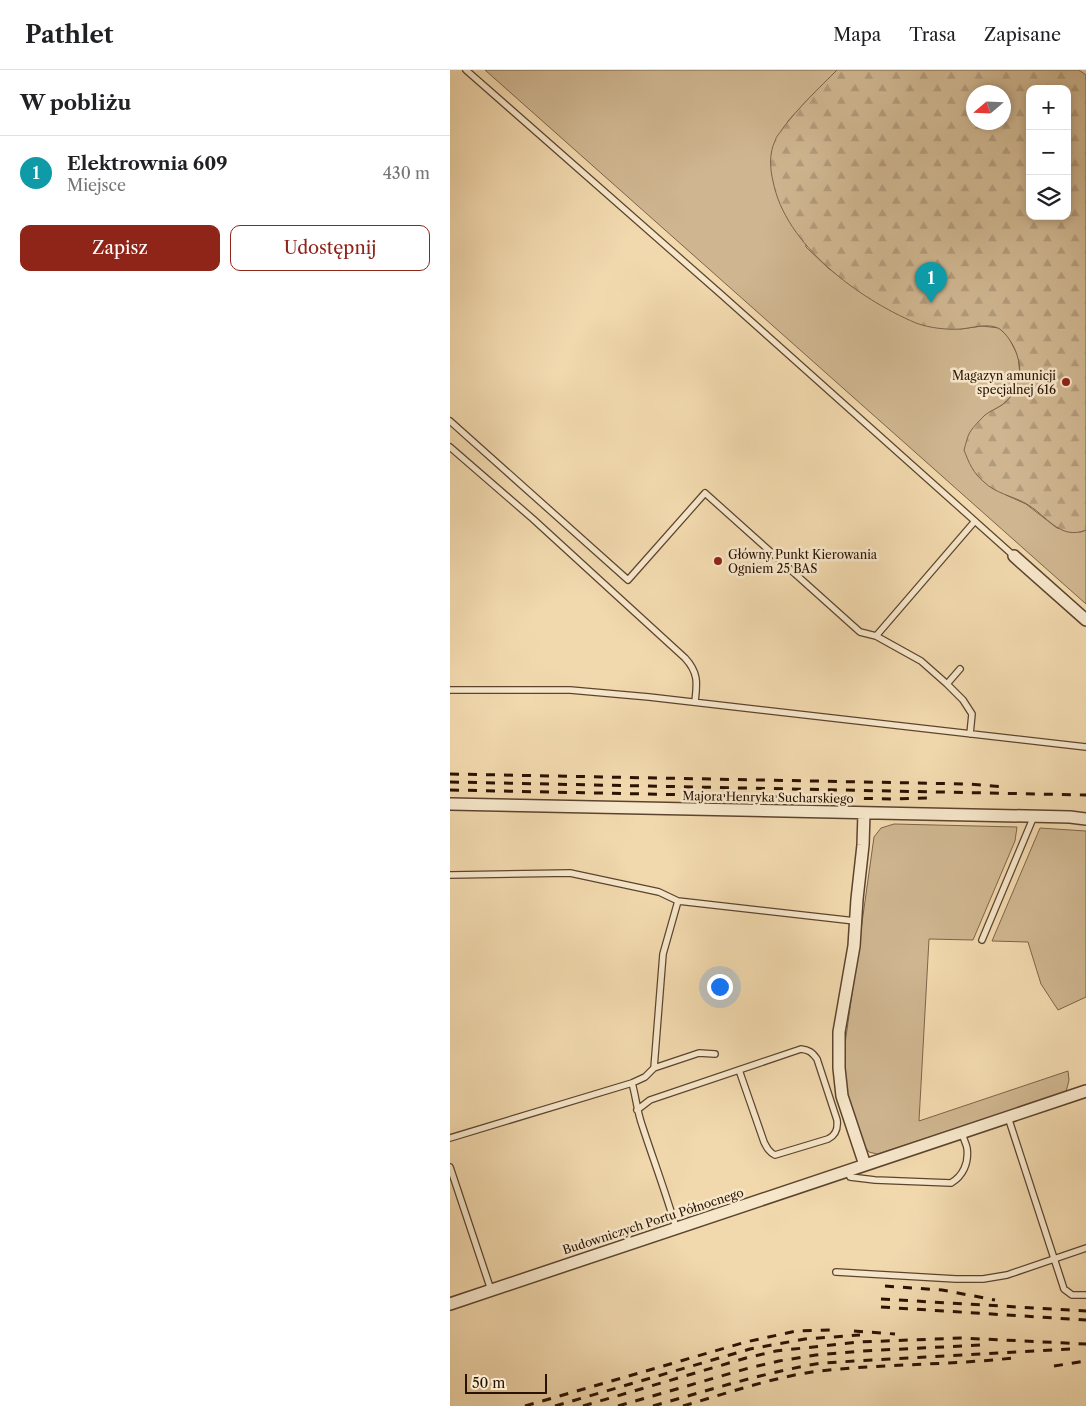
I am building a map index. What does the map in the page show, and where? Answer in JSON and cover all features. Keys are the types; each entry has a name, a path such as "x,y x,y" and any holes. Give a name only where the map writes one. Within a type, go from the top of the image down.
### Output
{"street":[{"path":"1014,556 1086,620"},
{"name":"Majora Henryka Sucharskiego","path":"450,804 1034,816 1086,819"},
{"path":"864,813 854,946 839,1032 839,1068 842,1096 865,1165"},
{"name":"Budowniczych Portu Północnego","path":"450,1304 1086,1091"}],"lane":[{"path":"466,70 1014,556"},
{"path":"450,421 628,580 705,493 860,632 876,636 921,661 947,684 963,700 972,714 970,734"},
{"path":"450,446 533,519 692,665 696,674 697,684 695,702"},
{"path":"876,636 975,521"},
{"path":"947,684 960,669"},
{"path":"450,690 570,690 695,702 1086,747"},
{"path":"982,940 1034,816"},
{"path":"450,875 570,873 659,892 678,901 855,921"},
{"path":"654,1068 663,954 678,901"},
{"path":"637,1110 650,1100 801,1049 809,1050 817,1059 837,1120 837,1131 828,1139 775,1155 770,1153 764,1142 739,1070"},
{"path":"450,1138 632,1083 645,1077 654,1068 699,1054 716,1054"},
{"path":"632,1083 637,1110 669,1202 676,1228"},
{"path":"1008,1117 1064,1288 1072,1295 1086,1295"},
{"path":"848,1171 850,1176 875,1180 951,1183 959,1178 965,1168 967,1149 962,1133"},
{"path":"450,1167 490,1290"},
{"path":"836,1272 983,1279 1007,1275 1086,1248"}],"green space":[{"path":"485,70 837,70 788,121 806,247 828,268 858,290 960,329 982,326 999,328 1009,338 1018,356 1020,375 1014,394 1002,405 987,414 1006,495 1026,504 1057,528 1081,532 1086,530 1086,604"},
{"path":"837,70 1079,70 1086,75 1086,530 1068,532 1060,529 1025,503 988,486 972,468 964,450 967,438 975,425 985,415 1002,405 1012,395 1018,383 1019,362 1010,340 1004,333 998,328 989,326 956,329 932,327 916,323 894,313 871,300 828,267 808,248 792,227 780,204 773,181 771,156 776,137 802,105"},
{"path":"894,824 1017,827 1015,841 973,940 929,939 919,1121 1068,1071 1069,1080 1066,1092 877,1154 869,1152 865,1147 845,1089 844,1051 874,837 881,828"},
{"path":"1040,828 1086,831 1086,997 1058,1010 1041,984 1028,942 992,941"}],"railway":[{"path":"450,774 968,784 1006,787"},
{"path":"450,782 1086,795"},
{"path":"450,790 892,799 927,798"},
{"path":"885,1286 942,1290 995,1300"},
{"path":"881,1299 1086,1311"},
{"path":"881,1307 1086,1320"},
{"path":"525,1406 746,1342 796,1331 832,1330"},
{"path":"854,1331 895,1334"},
{"path":"555,1406 750,1349 805,1339 860,1335"},
{"path":"583,1406 776,1351 859,1342 961,1338 1086,1344"},
{"path":"618,1406 779,1361 816,1355 862,1351 982,1345"},
{"path":"653,1406 757,1377 821,1363 1070,1349"},
{"path":"683,1406 768,1381 819,1371 1013,1358"},
{"path":"1054,1366 1086,1361"}],"place":[{"name":"Elektrownia 609","path":"931,303"},
{"name":"Magazyn amunicji specjalnej 616","path":"1066,382"},
{"name":"Główny Punkt Kierowania Ogniem 25 BAS","path":"718,561"}]}
